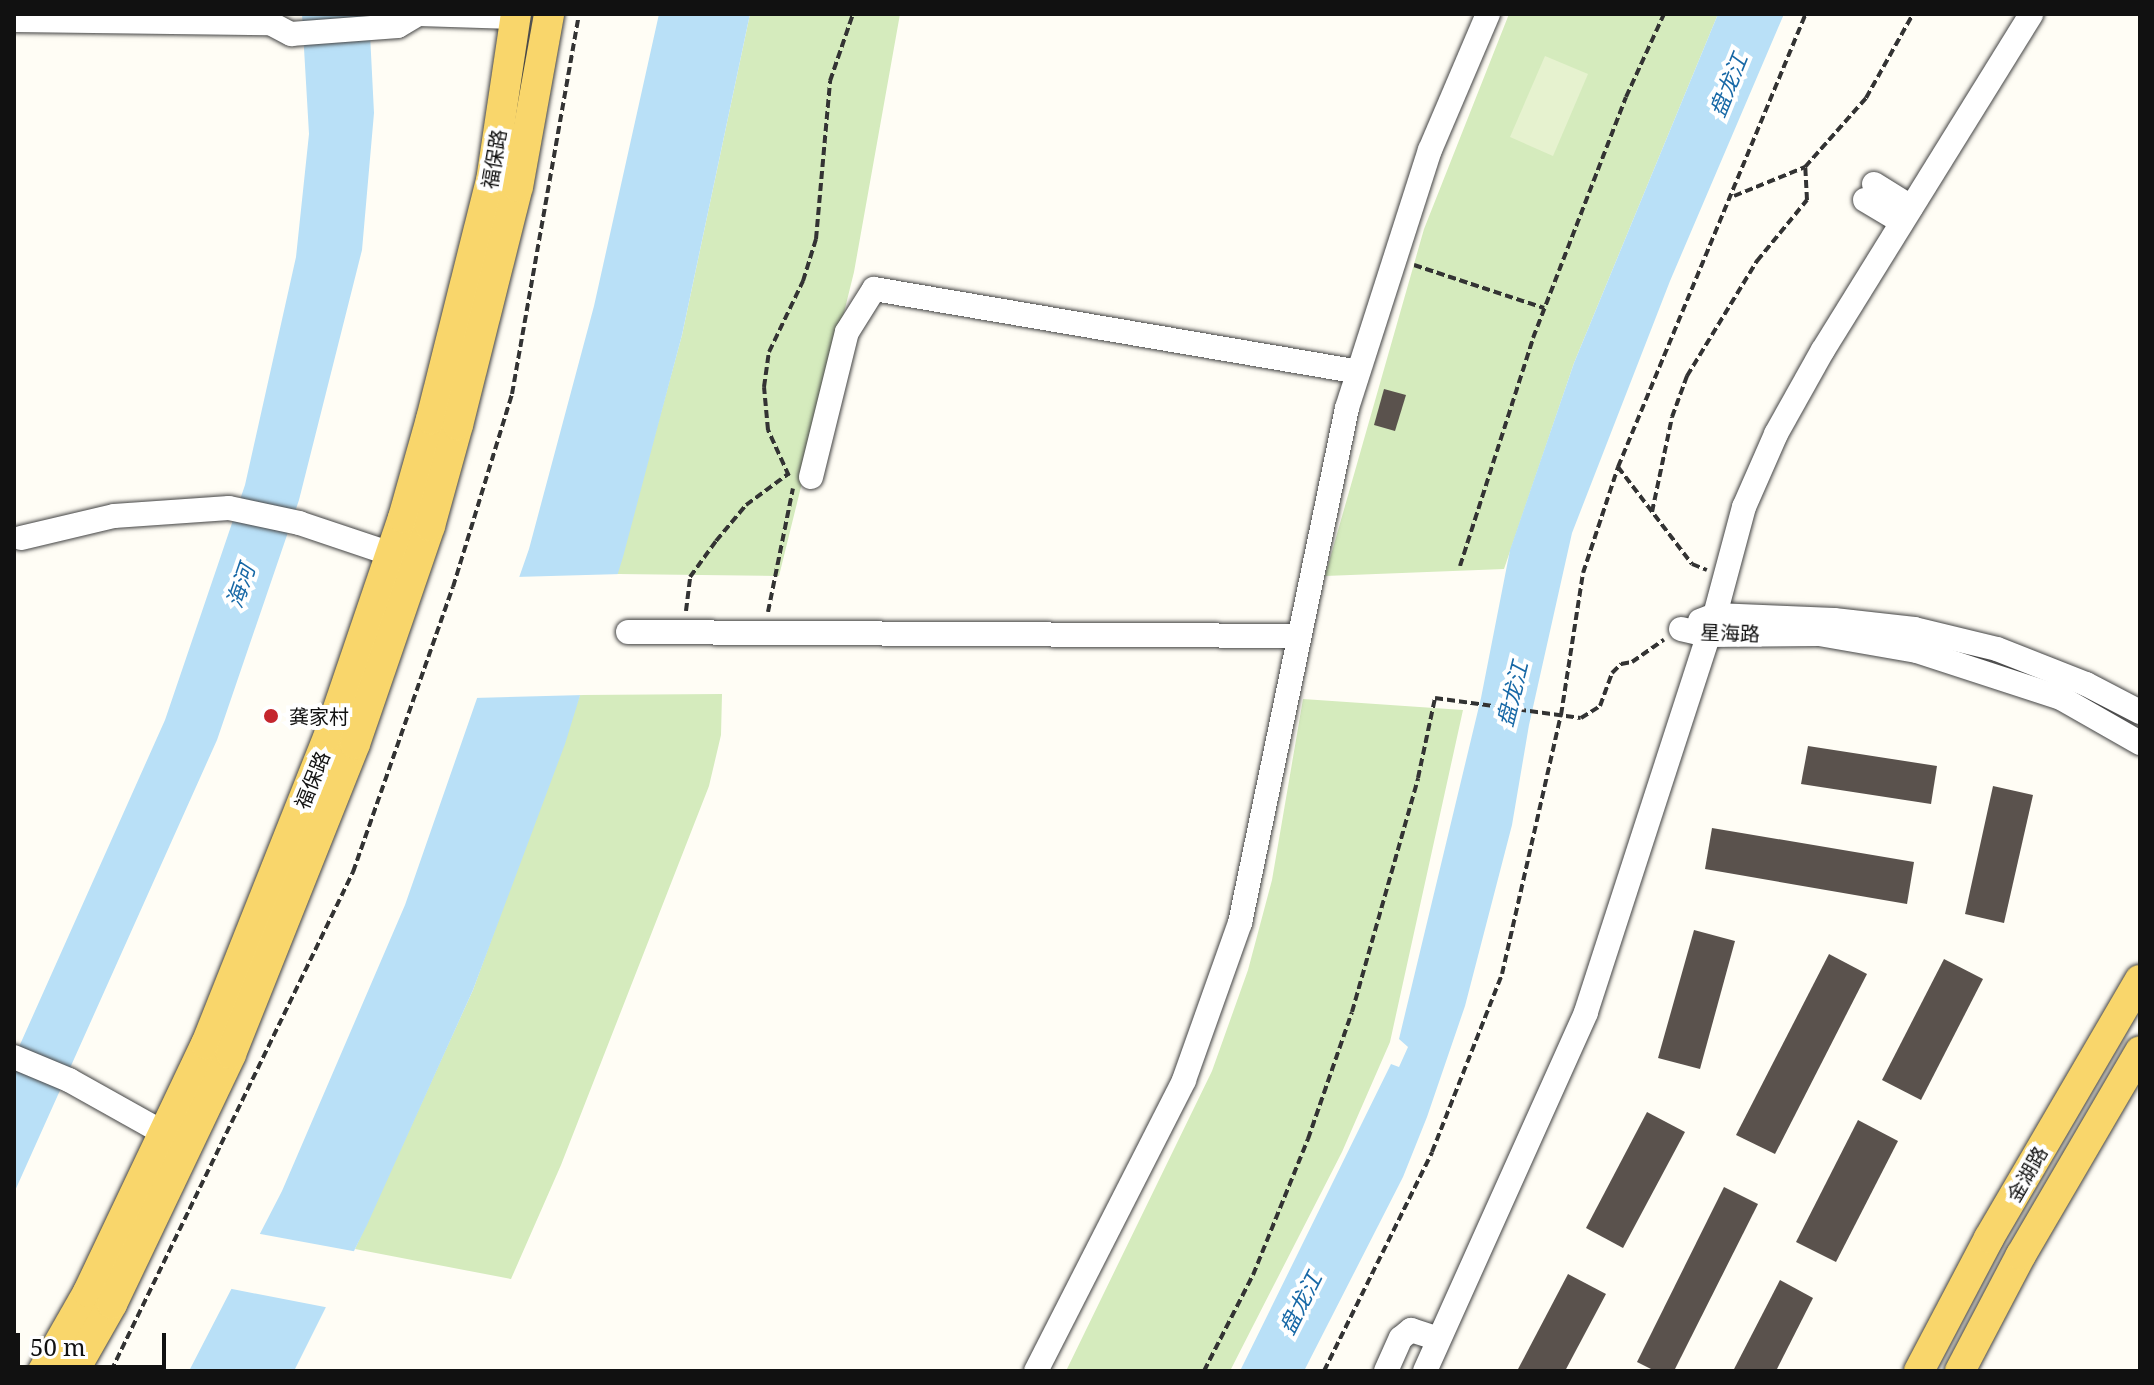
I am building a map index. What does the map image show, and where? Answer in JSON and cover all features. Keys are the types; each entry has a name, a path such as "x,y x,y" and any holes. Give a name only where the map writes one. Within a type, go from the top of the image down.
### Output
{"main road":[{"name":"福保路","path":"74,1371 112,1304 231,1054 355,744 430,526 458,425 518,187 549,14"},
{"name":"福保路","path":"43,1371 88,1292 206,1044 329,735 391,554 427,433 491,181 516,15"},
{"name":"金湖路","path":"1919,1371 1989,1238 2140,980"},
{"name":"金湖路","path":"1960,1371 2021,1255 2140,1051"}],"street":[{"path":"14,20 278,18 291,34 398,26 419,14 516,15"},
{"path":"1036,1371 1184,1080 1240,923 1299,636 1358,372 1430,150 1488,14"},
{"path":"1425,1371 1586,1012 1712,625 1744,507 1776,434 1823,350 2031,14"},
{"path":"1869,192 1907,215"},
{"path":"799,475 847,332 874,289 1358,372"},
{"path":"21,538 114,516 229,508 299,523 391,554"},
{"name":"星海路","path":"1681,629 1834,620 1914,629 1997,649 2086,684 2140,712"},
{"name":"星海路","path":"1712,625 1819,634 1917,651 2061,698 2140,743"},
{"path":"628,632 1299,636"},
{"path":"14,1057 69,1080 164,1133"},
{"path":"1386,1371 1401,1338 1411,1330 1438,1339"}],"path":[{"path":"799,475 768,430 764,387 769,352 803,281 816,239 830,81 853,14"},
{"path":"1460,566 1544,308 1626,97 1664,14"},
{"path":"1324,1371 1432,1152 1502,974 1561,715 1583,573 1618,467 1806,14"},
{"path":"1732,197 1805,167 1866,98 1913,14"},
{"path":"1652,512 1672,417 1687,376 1757,261 1807,200 1805,167"},
{"path":"1393,258 1544,308"},
{"path":"1618,467 1692,564 1724,577"},
{"path":"683,633 690,577 746,505 799,475"},
{"path":"764,633 799,475"},
{"path":"1204,1371 1253,1275 1308,1139 1352,1012 1418,778 1435,698 1581,718 1600,706 1612,673 1621,664 1632,662 1681,629"}],"green space":[{"path":"750,14 900,14 854,272 779,576 617,574 682,335"},
{"path":"1509,14 1718,14 1574,363 1504,569 1325,576 1424,229"},
{"path":"1545,56 1588,74 1553,156 1510,137"},
{"path":"722,694 721,735 709,786 561,1165 511,1279 355,1249 473,990 580,695"},
{"path":"1303,699 1463,710 1390,1042 1342,1152 1230,1371 1066,1371 1212,1071 1248,970 1272,880"}],"water":[{"name":"海河","path":"302,14 369,14 374,113 362,250 299,500 217,740 14,1193 14,1058 165,720 245,485 296,257 309,134"},
{"path":"659,14 750,14 682,335 623,557 565,744 473,990 367,1225 294,1371 189,1371 282,1191 405,905 529,549 594,306"},
{"name":"盘龙江","path":"1718,14 1784,14 1670,281 1572,533 1529,725 1512,825 1465,1006 1427,1117 1403,1177 1304,1371 1240,1371 1391,1064 1399,1067 1408,1047 1399,1039 1481,698 1510,550 1574,363"}],"pier":[{"path":"622,574 584,695 473,698 515,577"},
{"path":"255,1233 358,1252 330,1308 227,1288"}],"building":[{"path":"1384,389 1406,395 1395,431 1374,425"},
{"path":"1808,746 1937,766 1931,804 1801,784"},
{"path":"1993,786 2033,795 2004,923 1965,914"},
{"path":"1712,828 1914,862 1907,904 1705,869"},
{"path":"1694,930 1735,941 1700,1069 1658,1058"},
{"path":"1829,954 1867,974 1775,1154 1736,1135"},
{"path":"1944,959 1983,979 1921,1100 1882,1080"},
{"path":"1647,1112 1685,1132 1623,1248 1586,1228"},
{"path":"1858,1120 1898,1141 1836,1262 1796,1242"},
{"path":"1724,1187 1758,1204 1674,1371 1655,1371 1637,1362"},
{"path":"1568,1274 1606,1294 1565,1371 1517,1371"},
{"path":"1780,1280 1813,1298 1776,1371 1733,1371"}],"place":[{"name":"龚家村","path":"271,716"}]}
